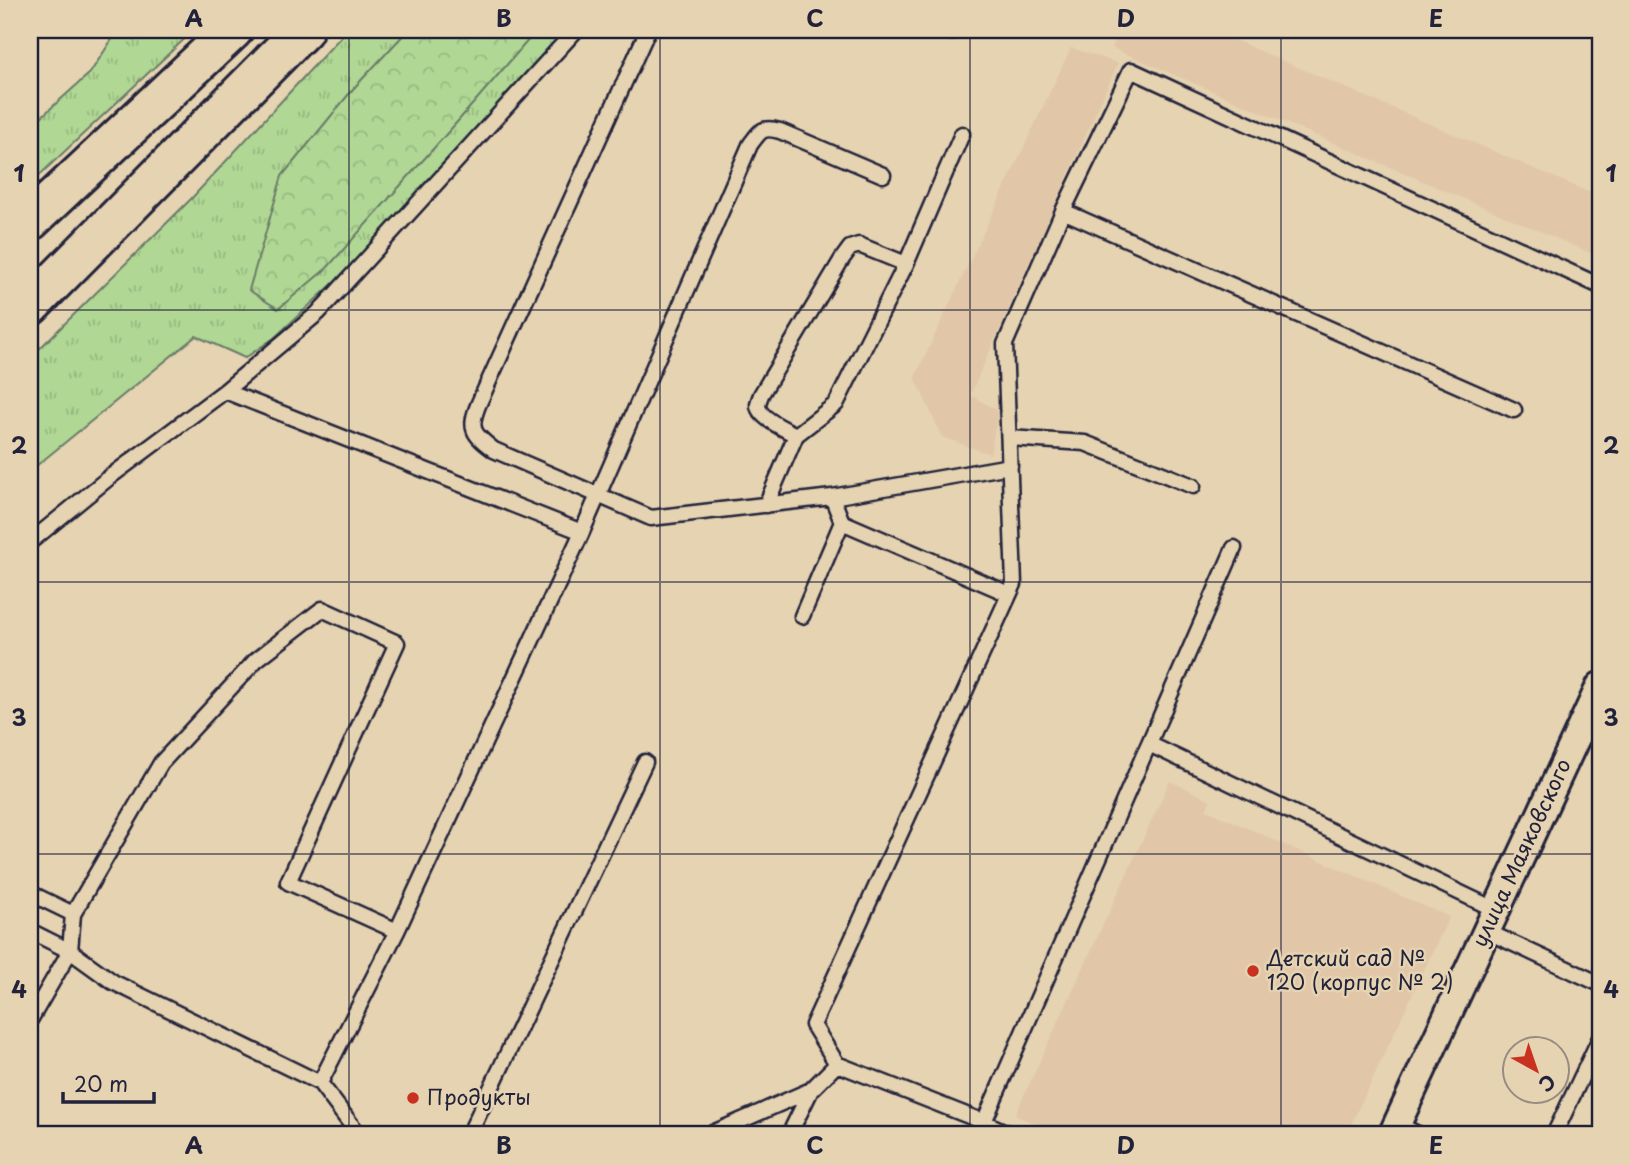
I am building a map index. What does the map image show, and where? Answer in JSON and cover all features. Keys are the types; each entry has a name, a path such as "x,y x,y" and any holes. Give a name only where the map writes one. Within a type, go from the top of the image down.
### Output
{"main road":[{"path":"35,216 233,30"},
{"path":"30,306 303,30"}],"street":[{"name":"улица Маяковского","path":"1403,1131 1491,920 1600,686"}],"lane":[{"path":"30,541 111,476 225,391 318,313 576,30"},
{"path":"648,30 472,419 474,431 481,440 495,450 651,518 832,497 1010,467"},
{"path":"1012,1135 837,1064 813,1025 1014,584 1005,344 1063,211 1131,70 1600,286"},
{"path":"320,1083 397,931 582,533 750,145 759,132 769,128 883,175"},
{"path":"766,505 796,435 836,404 906,264 962,134"},
{"path":"1063,211 1514,410"},
{"path":"796,435 768,419 760,412 758,404 842,259 850,248 859,246 906,264"},
{"path":"225,391 582,533"},
{"path":"1009,438 1085,443 1193,486"},
{"path":"802,616 842,522 832,497"},
{"path":"842,522 1010,594"},
{"path":"984,1122 1234,548"},
{"path":"30,1020 70,951 73,914 162,763 257,660 322,609 397,643 288,882 397,931"},
{"path":"1149,744 1491,920 1600,984"},
{"path":"469,1135 645,762"},
{"path":"30,893 73,914"},
{"path":"30,931 70,951 113,982 320,1083 359,1135"},
{"path":"1554,1135 1600,1038"},
{"path":"789,1135 811,1090 837,1064"},
{"path":"708,1135 811,1090"}],"shaded area":[{"path":"1120,30 1211,30 1600,197 1600,257 1112,48"},
{"path":"1071,48 1118,63 970,395 998,411 990,454 942,437 915,377"},
{"name":"Детский сад № 120 (корпус № 2)","path":"1170,781 1210,800 1206,810 1449,917 1346,1135 1061,1135 1015,1115"}],"green space":[{"path":"118,30 194,30 30,184 30,127 90,73"},
{"path":"347,30 567,30 353,265 274,338 245,358 196,336 30,471 30,358 191,199"},
{"path":"408,30 537,30 327,268 278,309 249,290 282,176 353,89"}],"place":[{"name":"Детский сад № 120 (корпус № 2)","path":"1253,971"},
{"name":"Продукты","path":"413,1098"}]}
